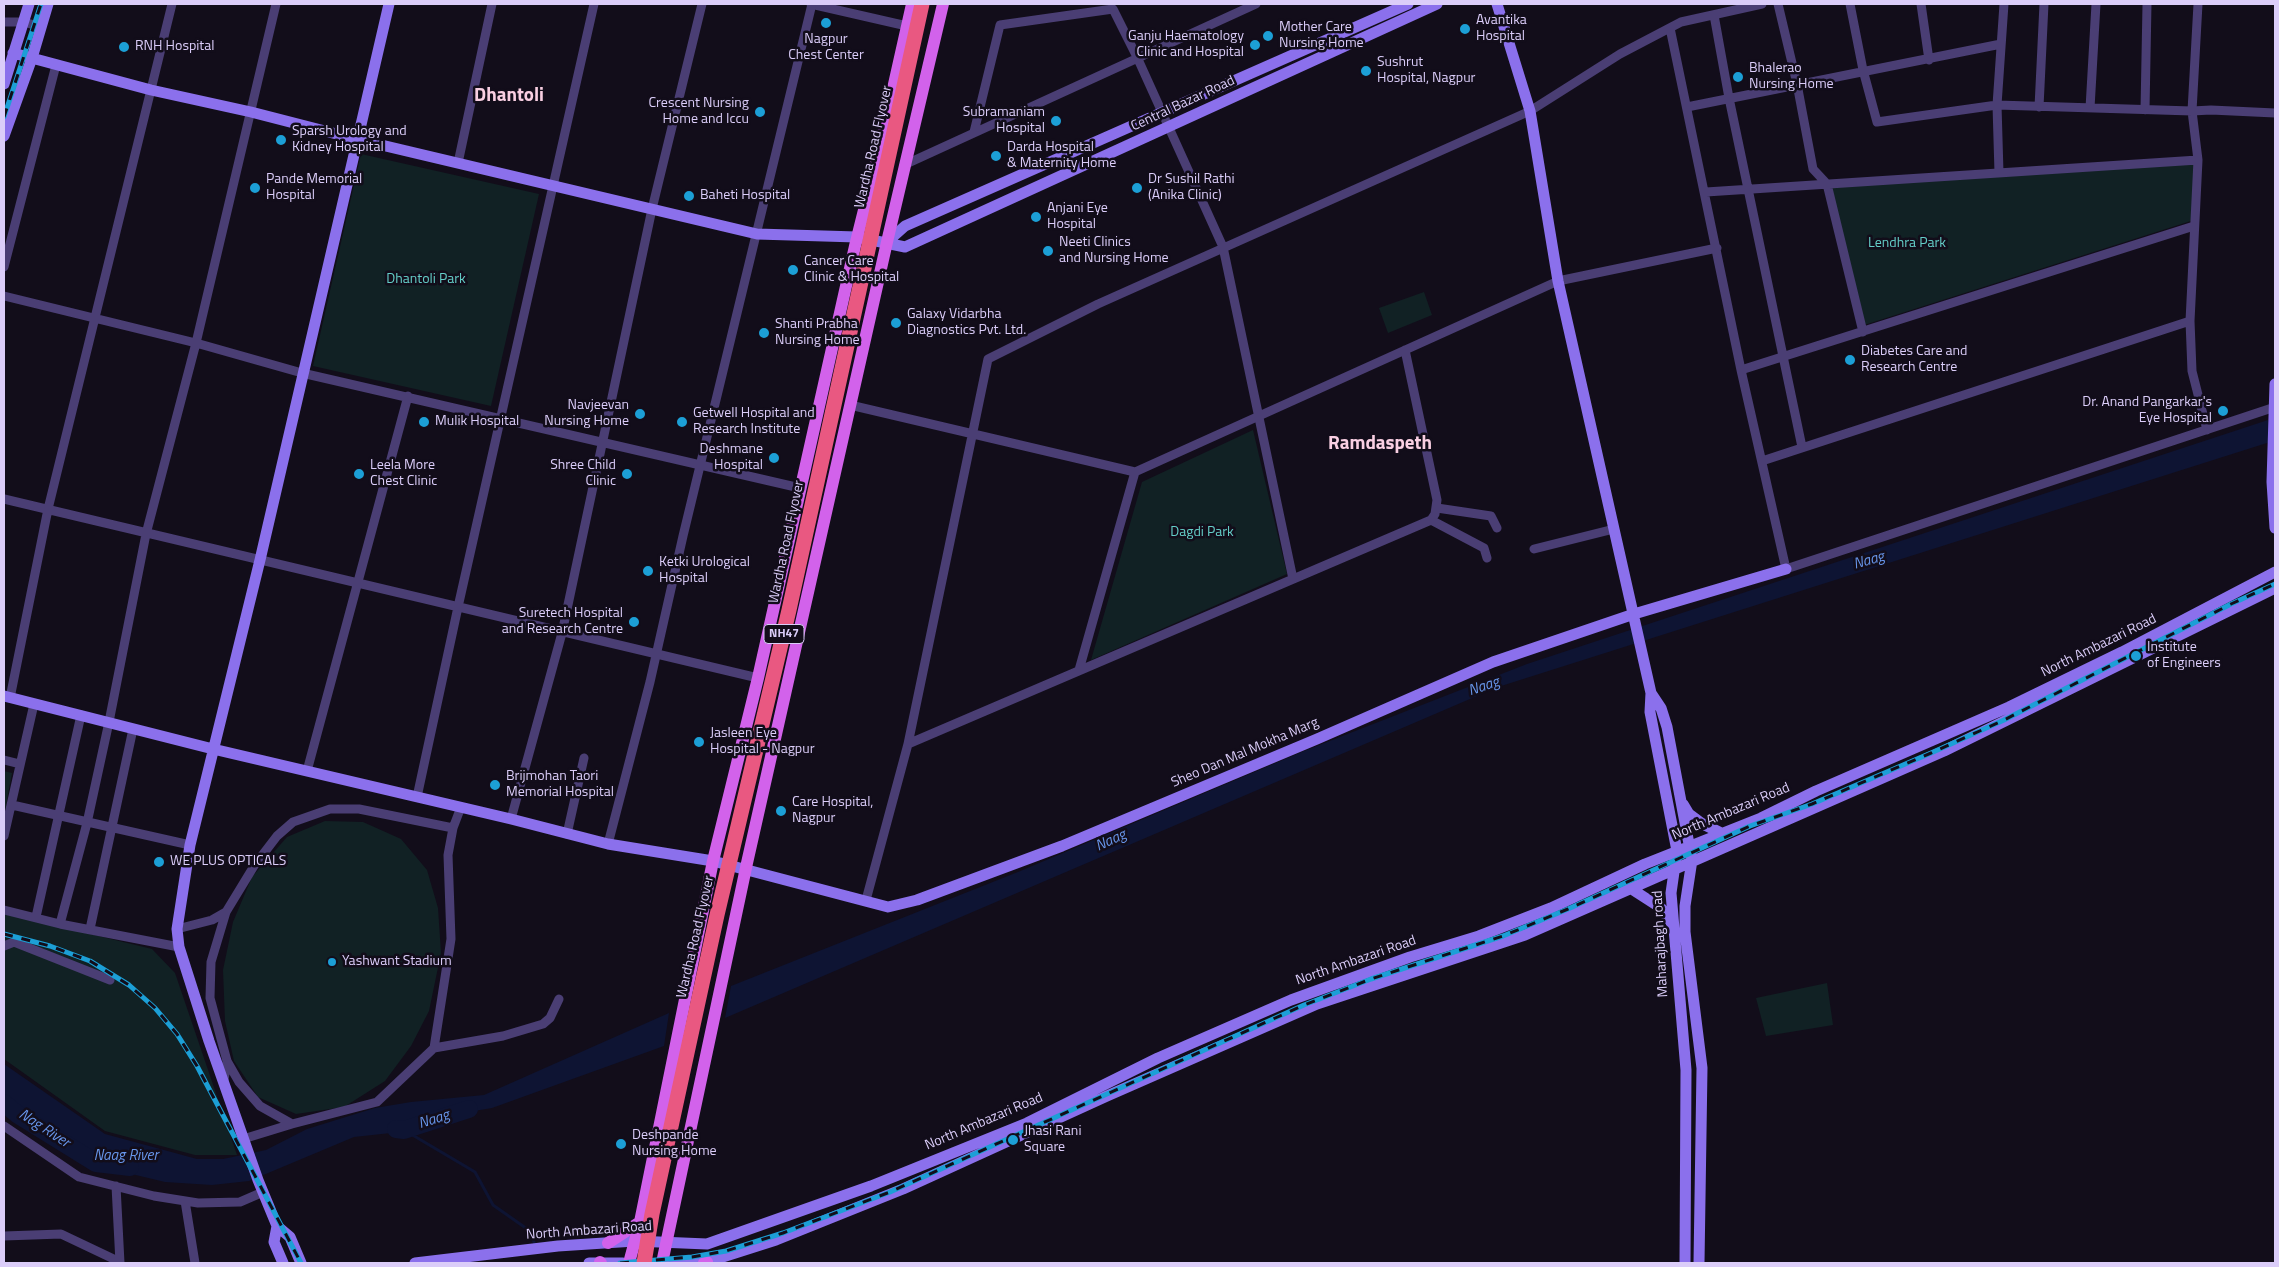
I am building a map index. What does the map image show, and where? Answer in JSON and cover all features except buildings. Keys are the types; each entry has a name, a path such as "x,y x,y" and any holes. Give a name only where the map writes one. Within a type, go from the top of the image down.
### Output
{"highway":[{"name":"Wardha Road Flyover","path":"644,1263 652,1214 717,915 789,610 922,4"},
{"name":"Wardha Road Flyover","path":"653,1263 714,973 931,4"}],"main road":[{"path":"629,1263 640,1222 713,861 758,678 857,236 881,142 912,4"},
{"path":"663,1263 746,870 886,242 943,4"},
{"path":"608,1244 640,1222"}],"street":[{"path":"4,84 29,4"},
{"path":"4,136 32,58 48,4"},
{"path":"6,698 48,509 172,4"},
{"path":"60,924 87,822 146,534 196,343 276,4"},
{"path":"284,1263 274,1242 276,1226 223,1082 179,947 177,929 190,845 212,749 260,560 388,4"},
{"path":"458,163 492,4"},
{"path":"417,797 552,184 594,4"},
{"path":"511,819 562,632 652,209 702,4"},
{"path":"608,844 656,654 812,4 907,26"},
{"path":"904,165 1256,4"},
{"name":"Central Bazar Road","path":"886,242 905,226 1163,114 1408,4"},
{"name":"Central Bazar Road","path":"13,53 152,90 251,112 356,139 552,184 756,234 857,236 905,248 1436,4"},
{"path":"1497,4 1530,111 1558,281 1651,693"},
{"path":"866,900 908,744 988,359 1080,312 1530,111 1620,54 1681,22 1762,4"},
{"path":"1778,4 1797,84 1813,169 1827,184 1862,332"},
{"path":"1850,4 1863,70 1877,122 1997,106 2275,113"},
{"path":"1921,4 1928,60"},
{"path":"1999,173 1997,106 2004,4"},
{"path":"2039,107 2044,4"},
{"path":"2090,108 2096,4"},
{"path":"2144,110 2147,4"},
{"path":"2198,4 2192,111 2198,160 2190,321 2192,371 2207,430"},
{"path":"974,132 1000,25 1113,10 1138,57 1223,247 1294,579"},
{"path":"1714,15 1729,98 1802,447"},
{"path":"4,22 24,22 41,27"},
{"path":"1670,28 1706,192 1741,370 1786,569 2275,408"},
{"path":"1687,107 1863,70 1928,60 2001,44"},
{"path":"4,267 56,65"},
{"path":"1706,192 2198,160"},
{"path":"1741,370 2194,226"},
{"path":"850,405 1135,472 1558,281 1717,248"},
{"path":"4,296 196,343 302,374 408,396 601,443 800,488"},
{"path":"1762,461 2190,321"},
{"path":"908,744 1431,520 1437,508 1405,350"},
{"path":"2275,384 2272,482 2275,528"},
{"path":"308,771 408,396"},
{"path":"1079,670 1135,472"},
{"path":"4,499 758,678"},
{"path":"1437,508 1491,516 1497,528"},
{"path":"1431,520 1484,548 1487,558"},
{"path":"1534,549 1614,528"},
{"name":"Sheo Dan Mal Mokha Marg","path":"6,698 608,844 713,861 888,907 917,900 999,870 1308,743 1493,662 1634,614 1786,569"},
{"name":"North Ambazari Road","path":"415,1263 558,1246 635,1242 708,1244 871,1186 1027,1123 1165,1054 1291,1000 1410,957 1478,936 1550,908 1677,851 1761,818 1816,791 2009,707 2122,652 2275,572"},
{"name":"North Ambazari Road","path":"663,1263 706,1262 776,1240 903,1189 1106,1096 1317,1004 1525,935 1692,860 1944,751 2275,588"},
{"name":"Maharajbagh road","path":"1651,693 1661,708 1667,727 1692,860 1685,906 1685,932 1702,1068 1699,1263"},
{"name":"Maharajbagh road","path":"1651,693 1650,712 1677,851 1671,893 1686,1070 1685,1263"},
{"path":"4,836 34,704"},
{"path":"36,917 81,715"},
{"path":"90,929 133,729"},
{"path":"567,834 584,758"},
{"path":"4,760 20,764"},
{"path":"1682,803 1689,814 1721,833"},
{"path":"12,804 190,845"},
{"path":"434,1048 451,939 448,855 453,828 461,807"},
{"path":"292,1124 260,1106 239,1082 227,1061 210,998 211,962 226,912 254,866 276,836 293,822 330,809 359,809 453,828"},
{"path":"1630,888 1661,908 1673,925"},
{"path":"4,910 60,924 179,947"},
{"path":"177,929 212,920 226,912"},
{"path":"4,946 14,942 110,980"},
{"path":"245,1142 292,1124 377,1102 434,1048 503,1036 543,1024 550,1018 559,999"},
{"path":"223,1082 227,1061"},
{"path":"4,1126 79,1177 198,1203 240,1202 263,1192"},
{"path":"896,1175 903,1189"},
{"path":"4,1236 61,1234 120,1263 116,1186"},
{"path":"185,1201 195,1263"},
{"path":"276,1226 290,1237 301,1263"},
{"path":"597,1263 624,1263"}],"green space":[{"name":"Dhantoli Park","path":"361,154 539,194 491,406 313,366"},
{"name":"Lendhra Park","path":"2198,160 2194,220 1861,326 1827,184"},
{"path":"1424,292 1432,315 1388,333 1379,308"},
{"name":"Dagdi Park","path":"1253,430 1287,574 1091,660 1142,482"},
{"path":"4,771 12,773 4,816"},
{"name":"Yashwant Stadium","path":"325,821 363,822 401,839 427,870 438,908 441,953 429,1011 411,1046 385,1081 344,1107 296,1114 258,1097 234,1061 225,1021 223,970 233,922 252,877 287,837"},
{"path":"4,913 152,949 175,973 237,1155 195,1155 105,1131 4,1059"},
{"path":"1827,983 1833,1025 1766,1036 1756,998"}],"water":[{"path":"2268,420 2270,442 1498,687 725,1018 731,986 1018,872 1304,751 1527,664"},
{"name":"Naag River","path":"669,1013 664,1046 492,1108 439,1117 400,1132 354,1137 249,1181 212,1185 165,1182 115,1170 4,1102 4,1064 105,1134 197,1159 223,1159 266,1150 307,1129 375,1108 411,1102 484,1095"}],"waterway":[{"name":"Nag River","path":"4,1103 17,1114 96,1163 130,1167"},
{"name":"Naag","path":"396,1129 404,1130 469,1109"},
{"path":"404,1130 475,1172 493,1205 530,1231 535,1245"}],"railway":[{"path":"4,117 41,4"},
{"path":"620,1263 692,1257 726,1251 783,1233 890,1192 1304,1005 1371,979 1503,936 1568,909 1750,826 1812,804 1931,753 2004,720 2231,604 2275,584"},
{"path":"4,934 50,946 90,961 129,985 155,1008 177,1034 197,1066 301,1263"}],"place":[{"name":"Nagpur Chest Center","path":"826,23"},
{"name":"Avantika Hospital","path":"1465,29"},
{"name":"Mother Care Nursing Home","path":"1268,36"},
{"name":"Ganju Haematology Clinic and Hospital","path":"1255,45"},
{"name":"RNH Hospital","path":"124,47"},
{"name":"Sushrut Hospital, Nagpur","path":"1366,71"},
{"name":"Bhalerao Nursing Home","path":"1738,77"},
{"name":"Crescent Nursing Home and Iccu","path":"760,112"},
{"name":"Subramaniam Hospital","path":"1056,121"},
{"name":"Sparsh Urology and Kidney Hospital","path":"281,140"},
{"name":"Darda Hospital & Maternity Home","path":"996,156"},
{"name":"Pande Memorial Hospital","path":"255,188"},
{"name":"Dr Sushil Rathi (Anika Clinic)","path":"1137,188"},
{"name":"Baheti Hospital","path":"689,196"},
{"name":"Anjani Eye Hospital","path":"1036,217"},
{"name":"Neeti Clinics and Nursing Home","path":"1048,251"},
{"name":"Cancer Care Clinic & Hospital","path":"793,270"},
{"name":"Galaxy Vidarbha Diagnostics Pvt. Ltd.","path":"896,323"},
{"name":"Shanti Prabha Nursing Home","path":"764,333"},
{"name":"Diabetes Care and Research Centre","path":"1850,360"},
{"name":"Dr. Anand Pangarkar's Eye Hospital","path":"2223,411"},
{"name":"Navjeevan Nursing Home","path":"640,414"},
{"name":"Mulik Hospital","path":"424,422"},
{"name":"Getwell Hospital and Research Institute","path":"682,422"},
{"name":"Deshmane Hospital","path":"774,458"},
{"name":"Leela More Chest Clinic","path":"359,474"},
{"name":"Shree Child Clinic","path":"627,474"},
{"name":"Ketki Urological Hospital","path":"648,571"},
{"name":"Suretech Hospital and Research Centre","path":"634,622"},
{"name":"Institute of Engineers","path":"2136,656"},
{"name":"Jasleen Eye Hospital - Nagpur","path":"699,742"},
{"name":"Brijmohan Taori Memorial Hospital","path":"495,785"},
{"name":"Care Hospital, Nagpur","path":"781,811"},
{"name":"WE PLUS OPTICALS","path":"159,862"},
{"name":"Yashwant Stadium","path":"332,962"},
{"name":"Jhasi Rani Square","path":"1013,1140"},
{"name":"Deshpande Nursing Home","path":"621,1144"}],"district":[{"name":"Dhantoli","path":"509,96"},
{"name":"Ramdaspeth","path":"1380,444"}]}
